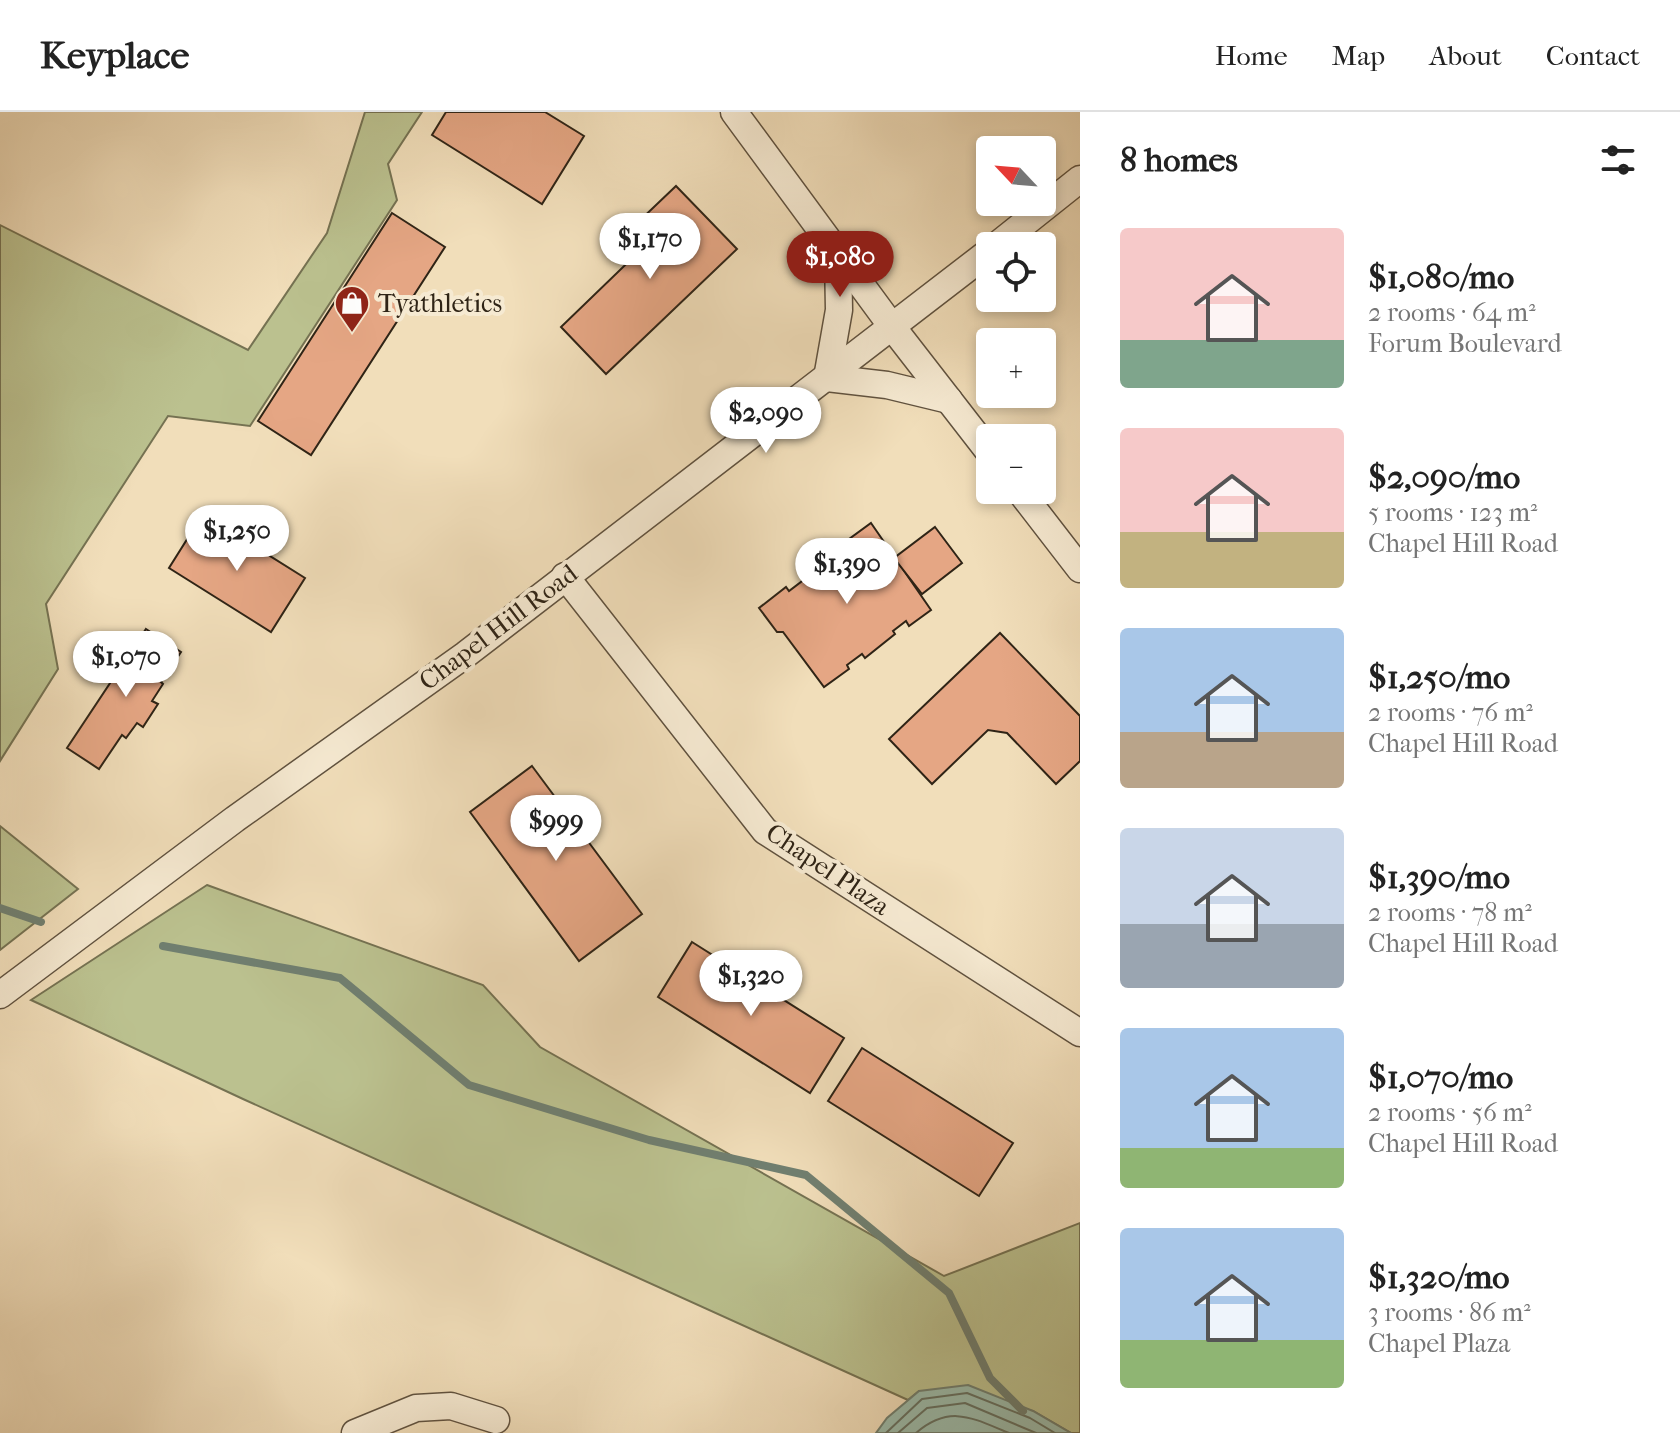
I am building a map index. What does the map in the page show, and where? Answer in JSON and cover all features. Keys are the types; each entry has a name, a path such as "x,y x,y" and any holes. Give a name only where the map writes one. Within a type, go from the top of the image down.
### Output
{"street":[{"path":"734,112 976,435"},
{"path":"1014,232 1080,179"},
{"path":"838,254 839,310 827,378 887,385 949,400"},
{"name":"Chapel Hill Road","path":"0,995 235,819 465,655 976,262"},
{"path":"1030,504 1080,569"},
{"name":"Chapel Plaza","path":"565,576 765,831 1080,1033"},
{"path":"355,1433 416,1408 451,1406 496,1420"}],"green space":[{"path":"365,112 422,112 388,164 397,200 250,426 168,416 46,604 58,669 0,761 0,225 248,350 327,233"},
{"path":"0,826 78,889 0,950"},
{"path":"207,885 483,985 540,1047 944,1276 1080,1223 1080,1433 1071,1433 1033,1411 919,1391 908,1400 31,1000"}],"water":[{"path":"968,1385 1033,1411 1071,1433 876,1433 887,1418 919,1391"}],"building":[{"path":"446,112 545,112 584,136 542,204 432,135"},
{"path":"676,186 737,249 606,374 561,327 649,242 634,226"},
{"name":"Tyathletics","path":"392,213 445,247 311,455 258,421"},
{"path":"203,514 305,578 271,632 169,568"},
{"path":"871,523 931,610 909,626 906,621 893,631 895,634 865,658 862,654 847,665 849,669 824,687 783,632 777,632 759,608 786,587 789,591 848,546 845,542"},
{"path":"935,527 962,563 922,594 894,558"},
{"path":"146,629 181,652 161,682 163,684 152,701 158,704 143,727 137,723 126,738 122,735 99,769 67,748"},
{"path":"1000,633 1080,716 1080,761 1056,784 1007,733 988,730 932,784 889,739"},
{"path":"532,766 642,914 579,961 470,812"},
{"path":"692,942 844,1038 810,1093 658,997"},
{"path":"862,1048 1013,1143 979,1196 828,1101"}],"waterway":[{"path":"0,908 41,922"},
{"path":"163,946 340,978 469,1085 649,1140 806,1175 949,1293 990,1378 1023,1411"}],"place":[{"name":"Tyathletics","path":"352,334"}]}
